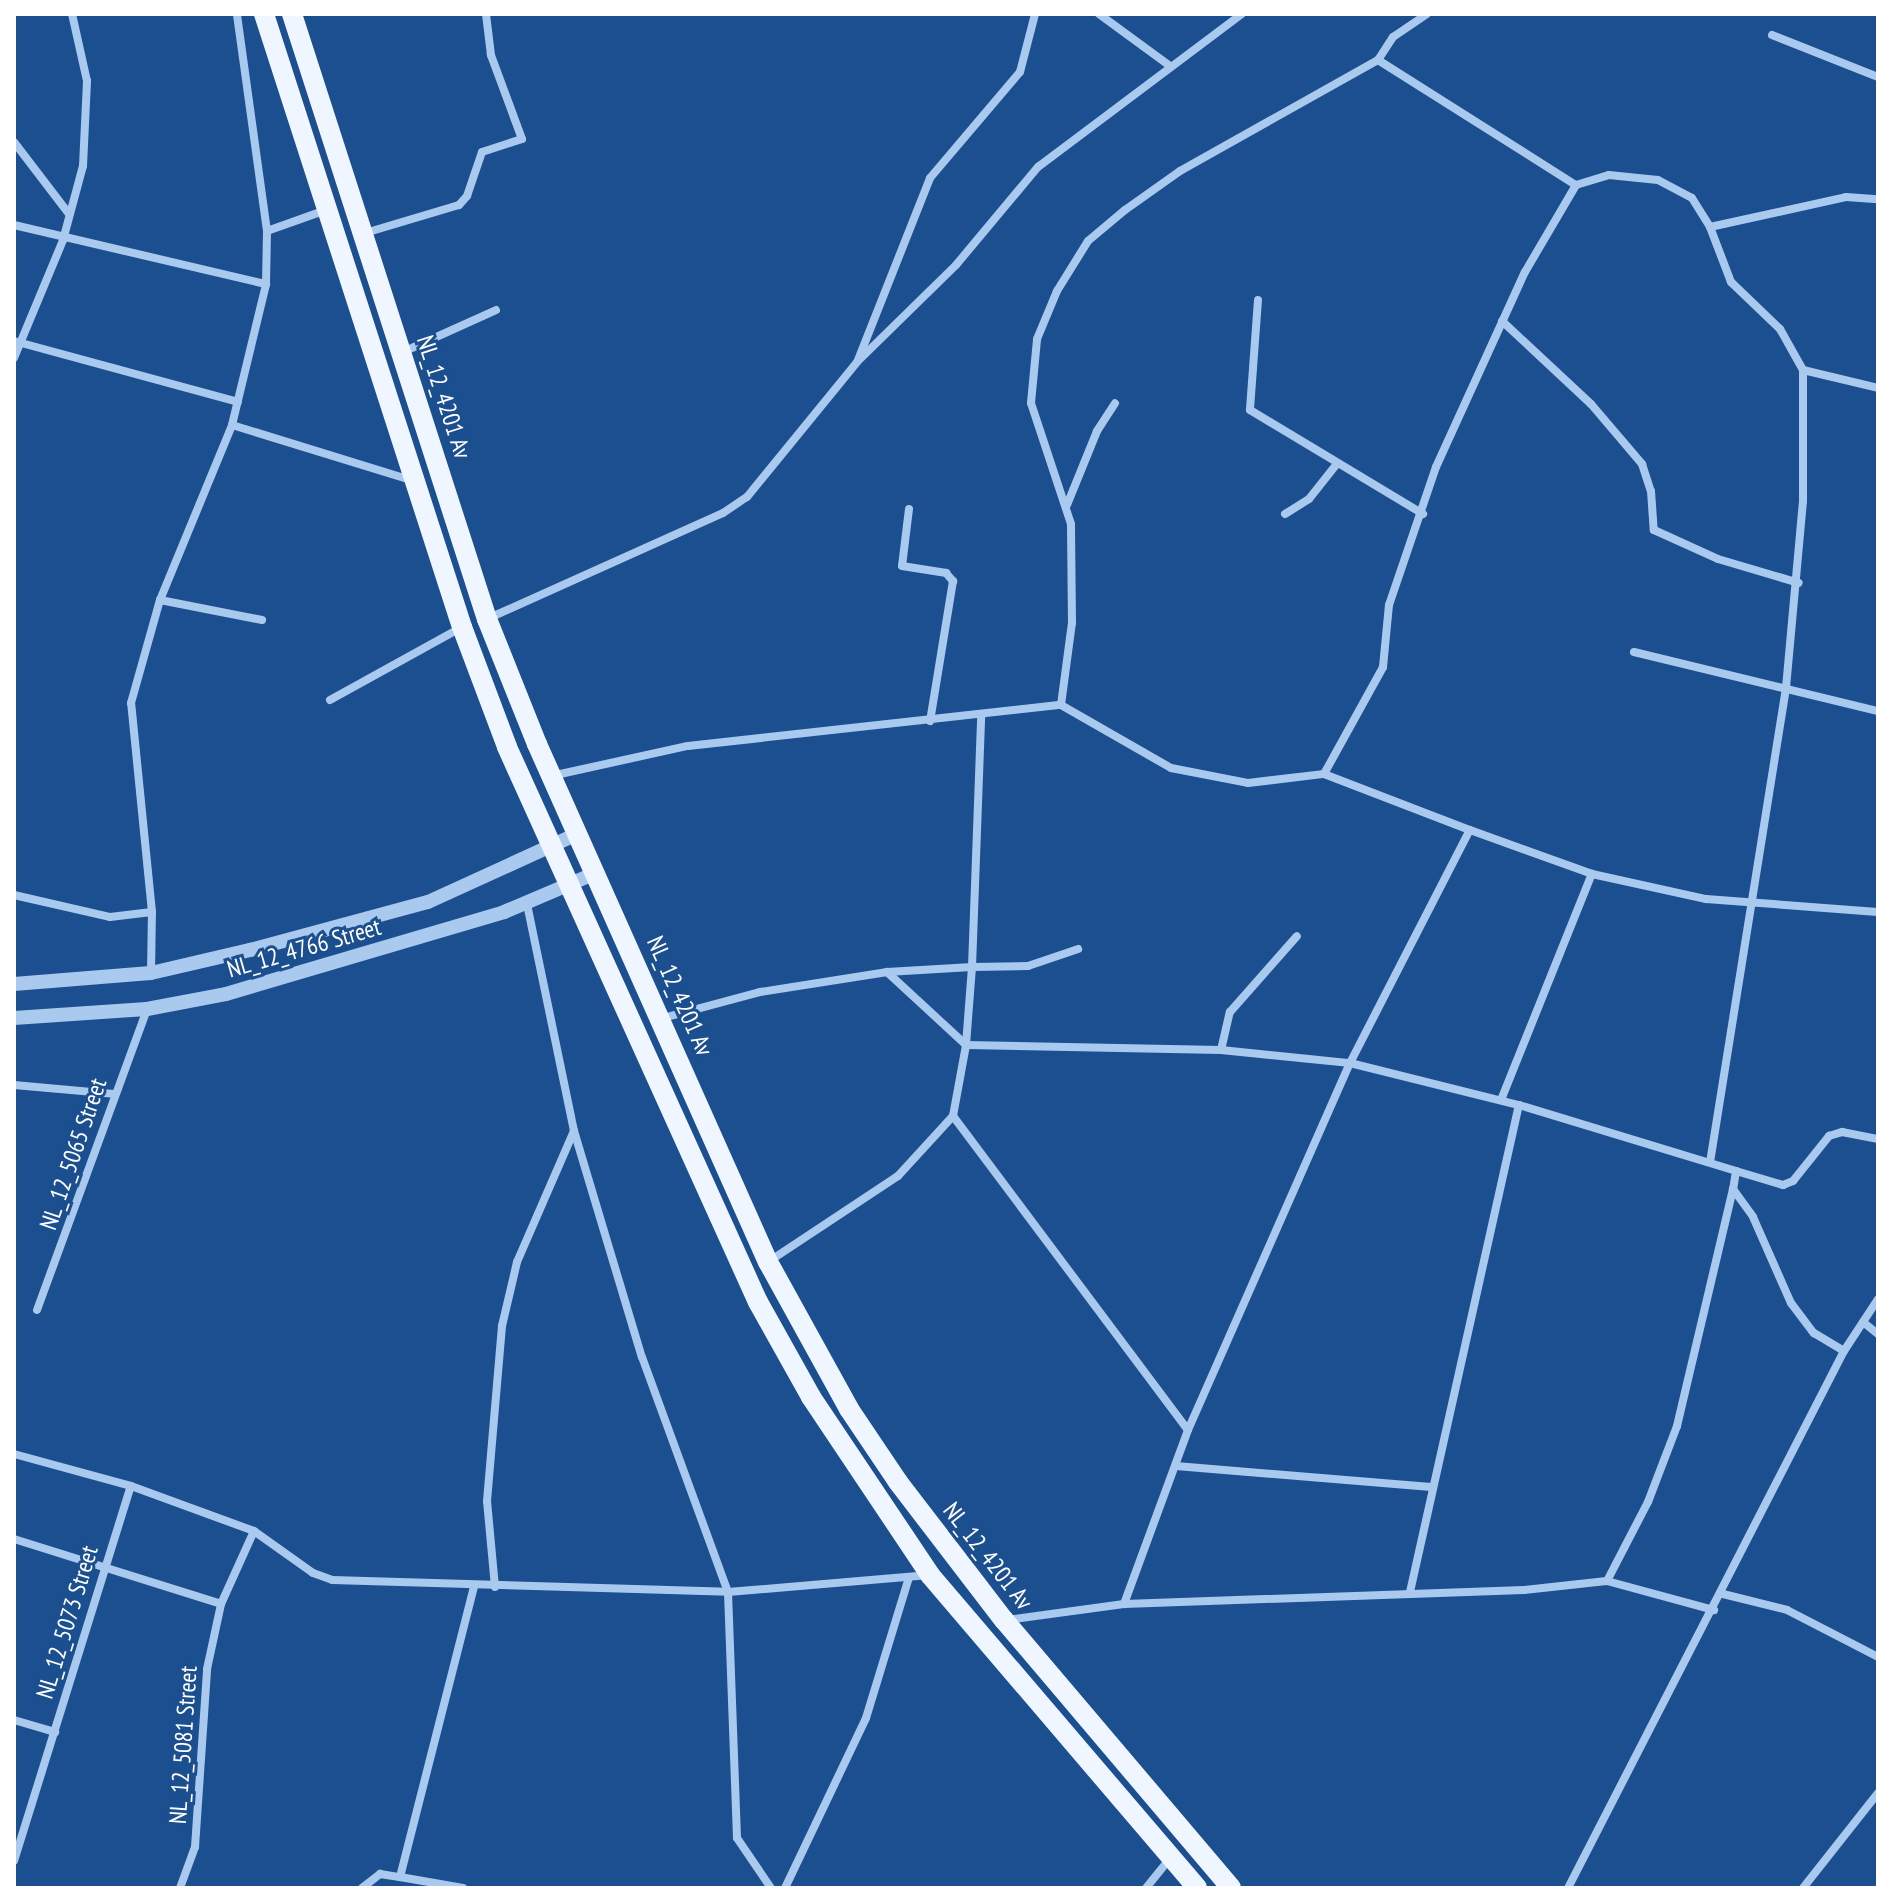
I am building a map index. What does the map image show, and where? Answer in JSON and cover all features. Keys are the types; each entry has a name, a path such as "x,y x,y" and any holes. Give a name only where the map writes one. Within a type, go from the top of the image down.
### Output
{"main road":[{"path":"264,14 330,209 462,627 531,803 571,885 758,1302 811,1397 920,1576 1197,1888"},
{"name":"NL_12_4201 Av","path":"292,14 487,619 550,776 663,1018 768,1262 849,1409 1004,1620 1231,1888"}],"street":[{"path":"14,358 18,342 63,240 83,166 87,81 72,14"},
{"path":"151,973 152,912 131,703 160,600 232,425 266,284 267,231 237,14"},
{"path":"364,234 459,205 467,196 482,152 522,139 491,55 486,14"},
{"path":"857,362 930,178 1020,72 1035,14"},
{"path":"1099,14 1170,66"},
{"path":"487,619 723,513 747,497 857,362 956,265 1038,167 1242,14"},
{"path":"1061,705 1074,572 1067,505 1035,424 1032,383 1044,321 1088,241 1180,171 1378,60 1393,37 1427,14"},
{"path":"1772,35 1878,77"},
{"path":"1378,60 1576,185"},
{"path":"14,142 69,214"},
{"path":"1324,774 1383,667 1389,605 1423,514 1443,448 1502,321 1576,185 1609,175 1658,180 1692,198 1710,227 1731,282 1780,329 1803,370 1799,583 1786,688 1710,1162"},
{"path":"1710,227 1846,197 1878,199"},
{"path":"267,231 330,209"},
{"path":"14,225 63,240 266,284"},
{"path":"1258,300 1250,410 1336,465 1423,514"},
{"path":"403,352 496,310"},
{"path":"1502,321 1591,404 1642,464 1651,491 1654,530 1718,559 1799,583"},
{"path":"18,342 238,402"},
{"path":"1803,370 1878,388"},
{"path":"1067,505 1097,431 1115,403"},
{"path":"232,425 414,481"},
{"path":"1285,514 1309,499 1336,465"},
{"path":"909,509 902,566 946,573 953,581 930,721"},
{"path":"160,600 262,620"},
{"path":"330,700 462,627"},
{"path":"1634,652 1878,711"},
{"path":"550,776 688,746 981,717 1061,705 1171,768 1248,783 1324,774 1592,874 1706,899 1878,912"},
{"path":"768,1262 880,1192 953,1116 966,1045 972,967 981,717"},
{"path":"1124,1604 1188,1430 1350,1063 1470,830"},
{"name":"NL_12_4766 Street","path":"14,984 151,973 428,902 577,834"},
{"name":"NL_12_4766 Street","path":"14,1018 147,1009 226,994 527,904 596,873"},
{"path":"1501,1100 1592,874"},
{"path":"14,895 110,917 152,912"},
{"path":"527,904 574,1131 642,1357 728,1592 737,1838 771,1888"},
{"path":"1221,1050 1230,1012 1297,936"},
{"path":"663,1018 760,992 887,972 1028,966 1078,949"},
{"path":"887,972 966,1045 1221,1050 1350,1063 1519,1105 1783,1185 1793,1181 1829,1136 1842,1132 1878,1139"},
{"name":"NL_12_5065 Street","path":"37,1310 147,1009"},
{"path":"14,1085 114,1094"},
{"path":"1410,1592 1431,1487 1519,1105"},
{"path":"953,1116 1188,1430"},
{"path":"495,1587 487,1501 502,1326 517,1262 574,1131"},
{"path":"1607,1581 1648,1502 1677,1426 1736,1171"},
{"path":"1733,1189 1753,1217 1804,1323 1844,1351"},
{"path":"1568,1888 1723,1594 1844,1351 1878,1299"},
{"path":"1863,1322 1878,1334"},
{"path":"15,1457 131,1486 254,1531 313,1573 332,1580 474,1587 728,1592 920,1576 866,1718 785,1888"},
{"path":"1176,1466 1431,1487"},
{"name":"NL_12_5073 Street","path":"14,1861 103,1567 131,1486"},
{"name":"NL_12_5081 Street","path":"180,1888 195,1847 207,1669 221,1604 254,1531"},
{"path":"14,1539 221,1604"},
{"path":"1004,1620 1124,1604 1524,1590 1607,1581 1714,1610"},
{"path":"400,1877 474,1587"},
{"path":"1723,1594 1787,1610 1878,1657"},
{"path":"14,1720 55,1732"},
{"path":"1803,1888 1878,1793"},
{"path":"1146,1888 1170,1857"},
{"path":"362,1888 380,1874 463,1888"}]}
